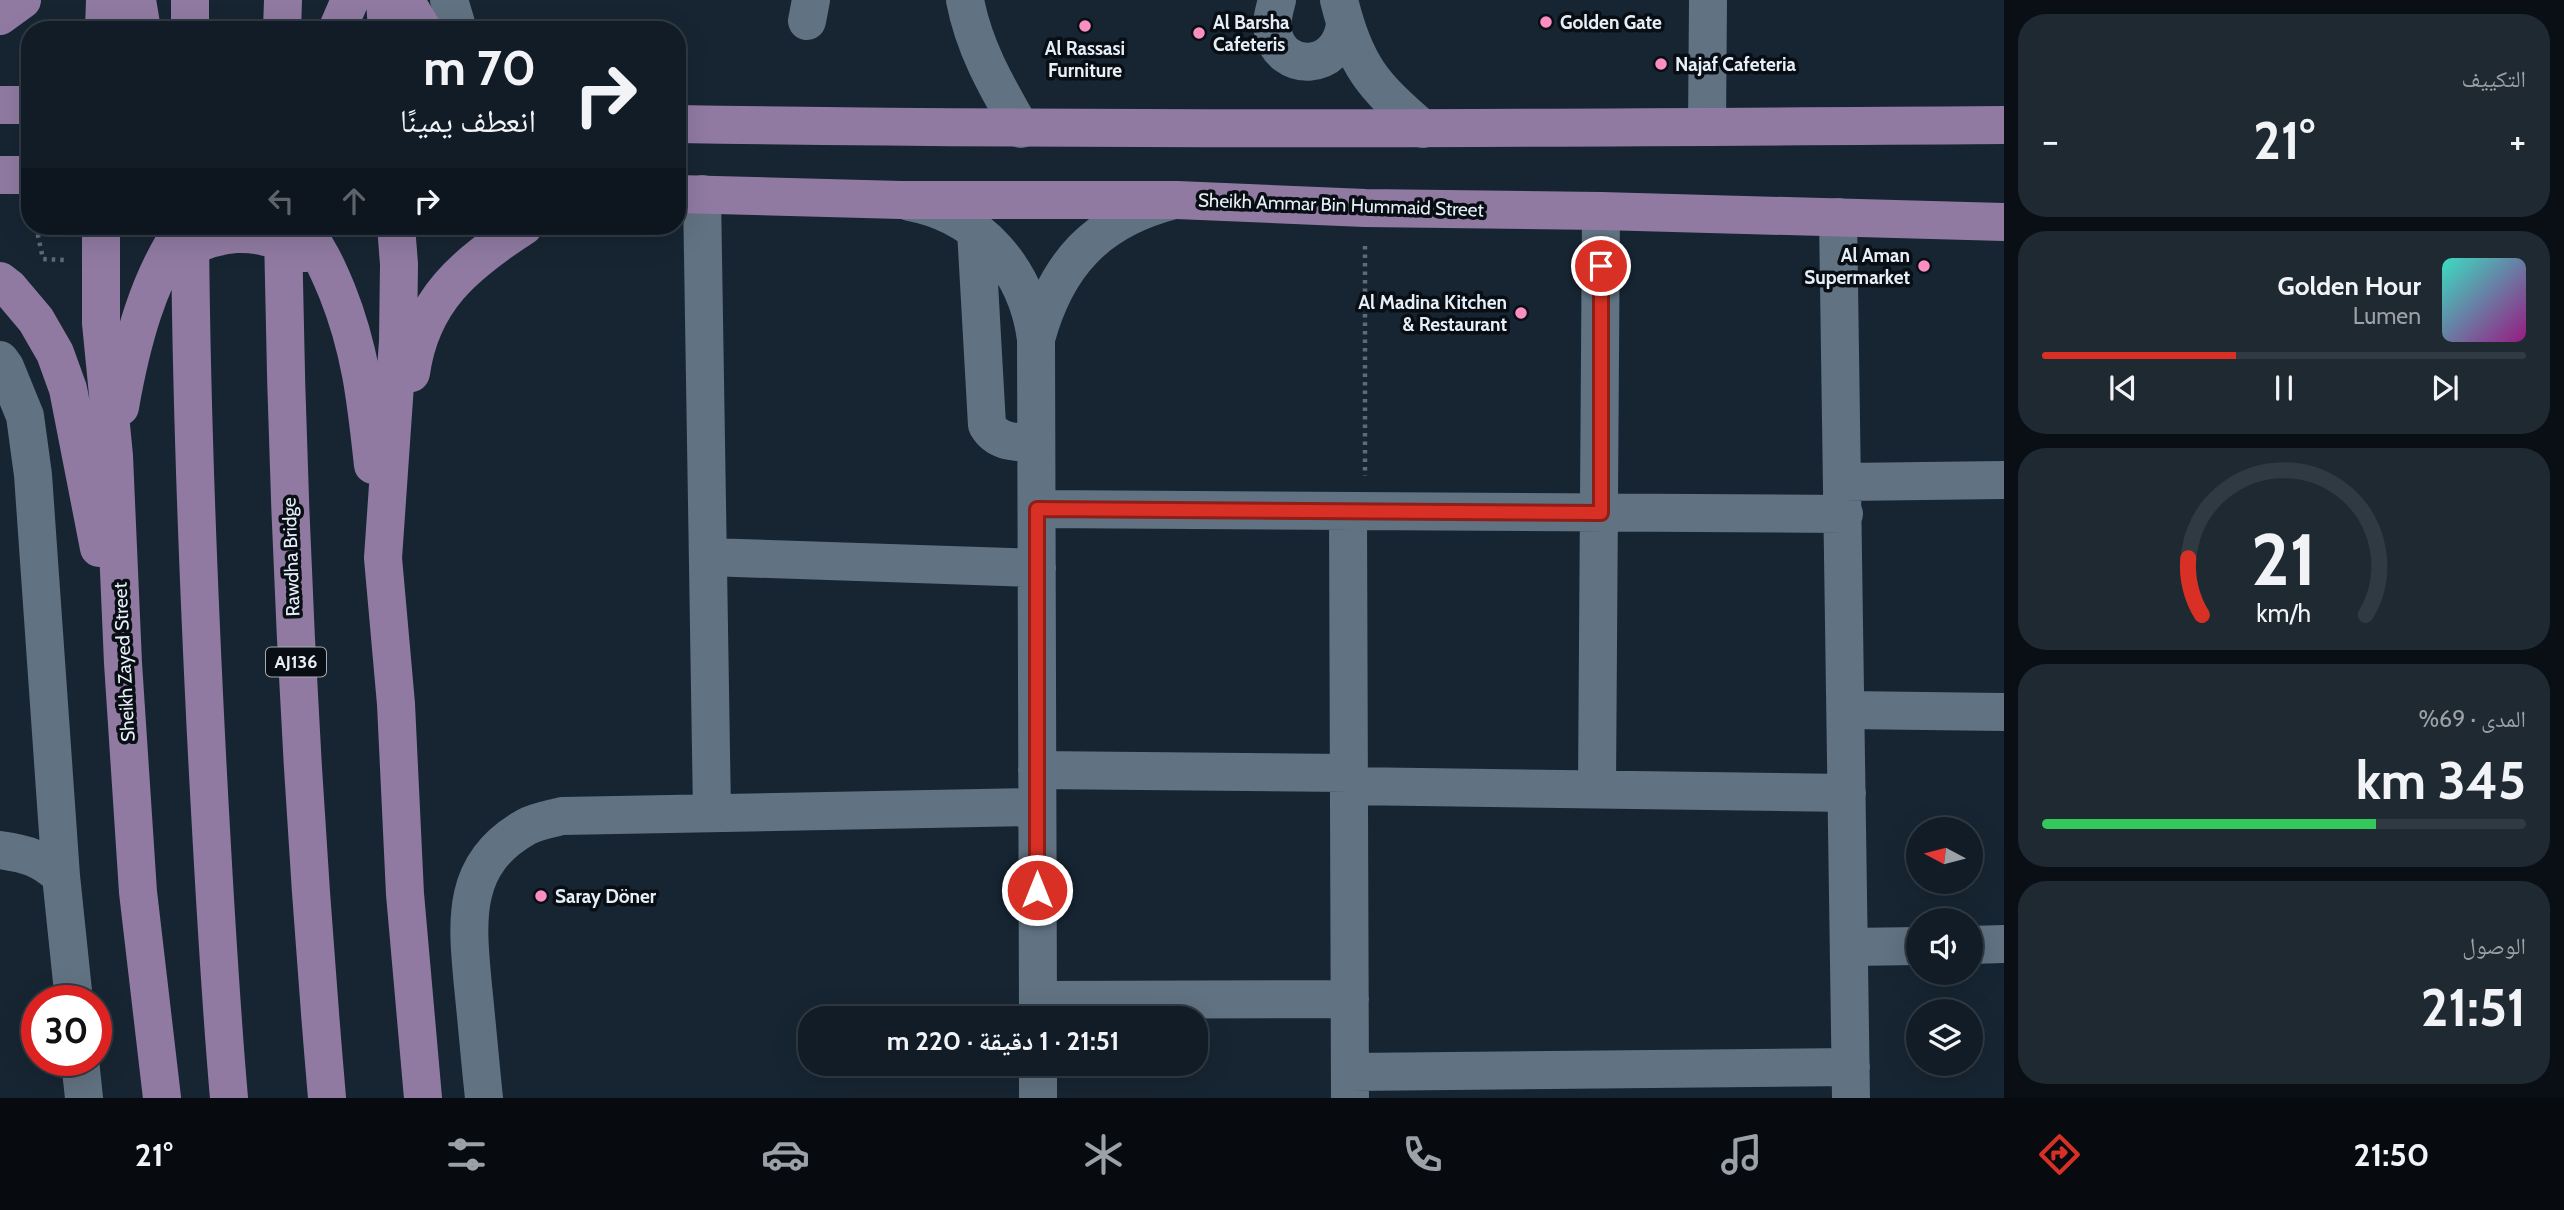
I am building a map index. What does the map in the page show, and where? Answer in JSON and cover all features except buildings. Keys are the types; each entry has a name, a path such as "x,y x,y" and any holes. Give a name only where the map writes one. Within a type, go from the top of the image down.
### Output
{"main road":[{"path":"0,16 22,0"},
{"path":"104,21 105,0"},
{"path":"138,0 141,21"},
{"path":"190,0 190,21"},
{"path":"282,21 283,0"},
{"path":"341,21 349,0"},
{"path":"385,0 386,21"},
{"path":"405,0 418,21"},
{"path":"0,105 21,105"},
{"path":"686,124 1021,129 2004,125"},
{"path":"0,175 21,175"},
{"name":"Sheikh Ammar Bin Hummaid Street","path":"690,194 901,201 1177,200 1365,208 1601,211 2004,222"},
{"path":"114,456 130,359 160,266 182,235"},
{"path":"188,235 200,623 220,996 229,1098"},
{"path":"160,266 191,245 223,235"},
{"path":"259,235 277,239 327,266"},
{"name":"Rawdha Bridge","path":"283,235 293,608 327,1098"},
{"path":"305,235 327,266 350,324 363,378 396,704 405,894 423,1098"},
{"path":"383,558 398,341 397,235"},
{"path":"396,704 408,411 411,370 417,344 443,291 488,249 510,235"},
{"name":"Sheikh Zayed Street","path":"100,244 101,323 114,456 123,663 138,892 162,1098"},
{"path":"0,281 36,320 55,353 68,389 123,663"}],"street":[{"path":"449,0 455,21"},
{"path":"965,0 969,23 981,57 1021,129"},
{"path":"1277,0 1272,21 1273,34 1278,46 1287,56 1300,61 1313,62 1326,58 1336,50 1343,38 1342,12"},
{"path":"1707,127 1708,0"},
{"path":"1342,12 1354,50 1366,73 1384,95 1423,129"},
{"path":"690,194 708,557 712,813"},
{"path":"1036,339 1044,310 1057,282 1074,258 1096,237 1120,220 1148,207 1177,200"},
{"path":"901,201 928,205 953,216 993,244 1018,278 1033,318 1036,339 1038,1006"},
{"path":"1597,789 1601,211"},
{"path":"1357,511 1350,779 1350,1085 1851,1082 1838,217"},
{"path":"976,230 987,425 992,434 1000,439 1036,443"},
{"path":"0,360 24,416 33,475 61,876 72,985"},
{"path":"1037,509 1601,513 1844,498 2004,480"},
{"path":"708,557 1037,568"},
{"path":"1846,710 2004,712"},
{"path":"484,1098 468,909 479,875 499,846 528,826 562,816 712,813 1037,789 1350,779 1597,789 1847,793"},
{"path":"0,850 26,854 43,861 61,876"},
{"path":"1983,945 2004,944"},
{"path":"1850,947 1906,946"},
{"path":"1132,1006 1350,999"},
{"path":"81,1076 83,1098"},
{"path":"1038,1076 1038,1098"}],"path":[{"path":"1357,511 1365,208"},
{"path":"38,235 43,258 100,244"}],"place":[{"name":"Golden Gate","path":"1546,22"},
{"name":"Al Rassasi Furniture","path":"1085,26"},
{"name":"Al Barsha Cafeteris","path":"1199,33"},
{"name":"Najaf Cafeteria","path":"1661,64"},
{"name":"Al Aman Supermarket","path":"1924,266"},
{"name":"Al Madina Kitchen & Restaurant","path":"1521,313"},
{"name":"Saray Döner","path":"541,896"}],"route":[{"path":"1037,890 1037,509 1601,513 1601,266"}]}
